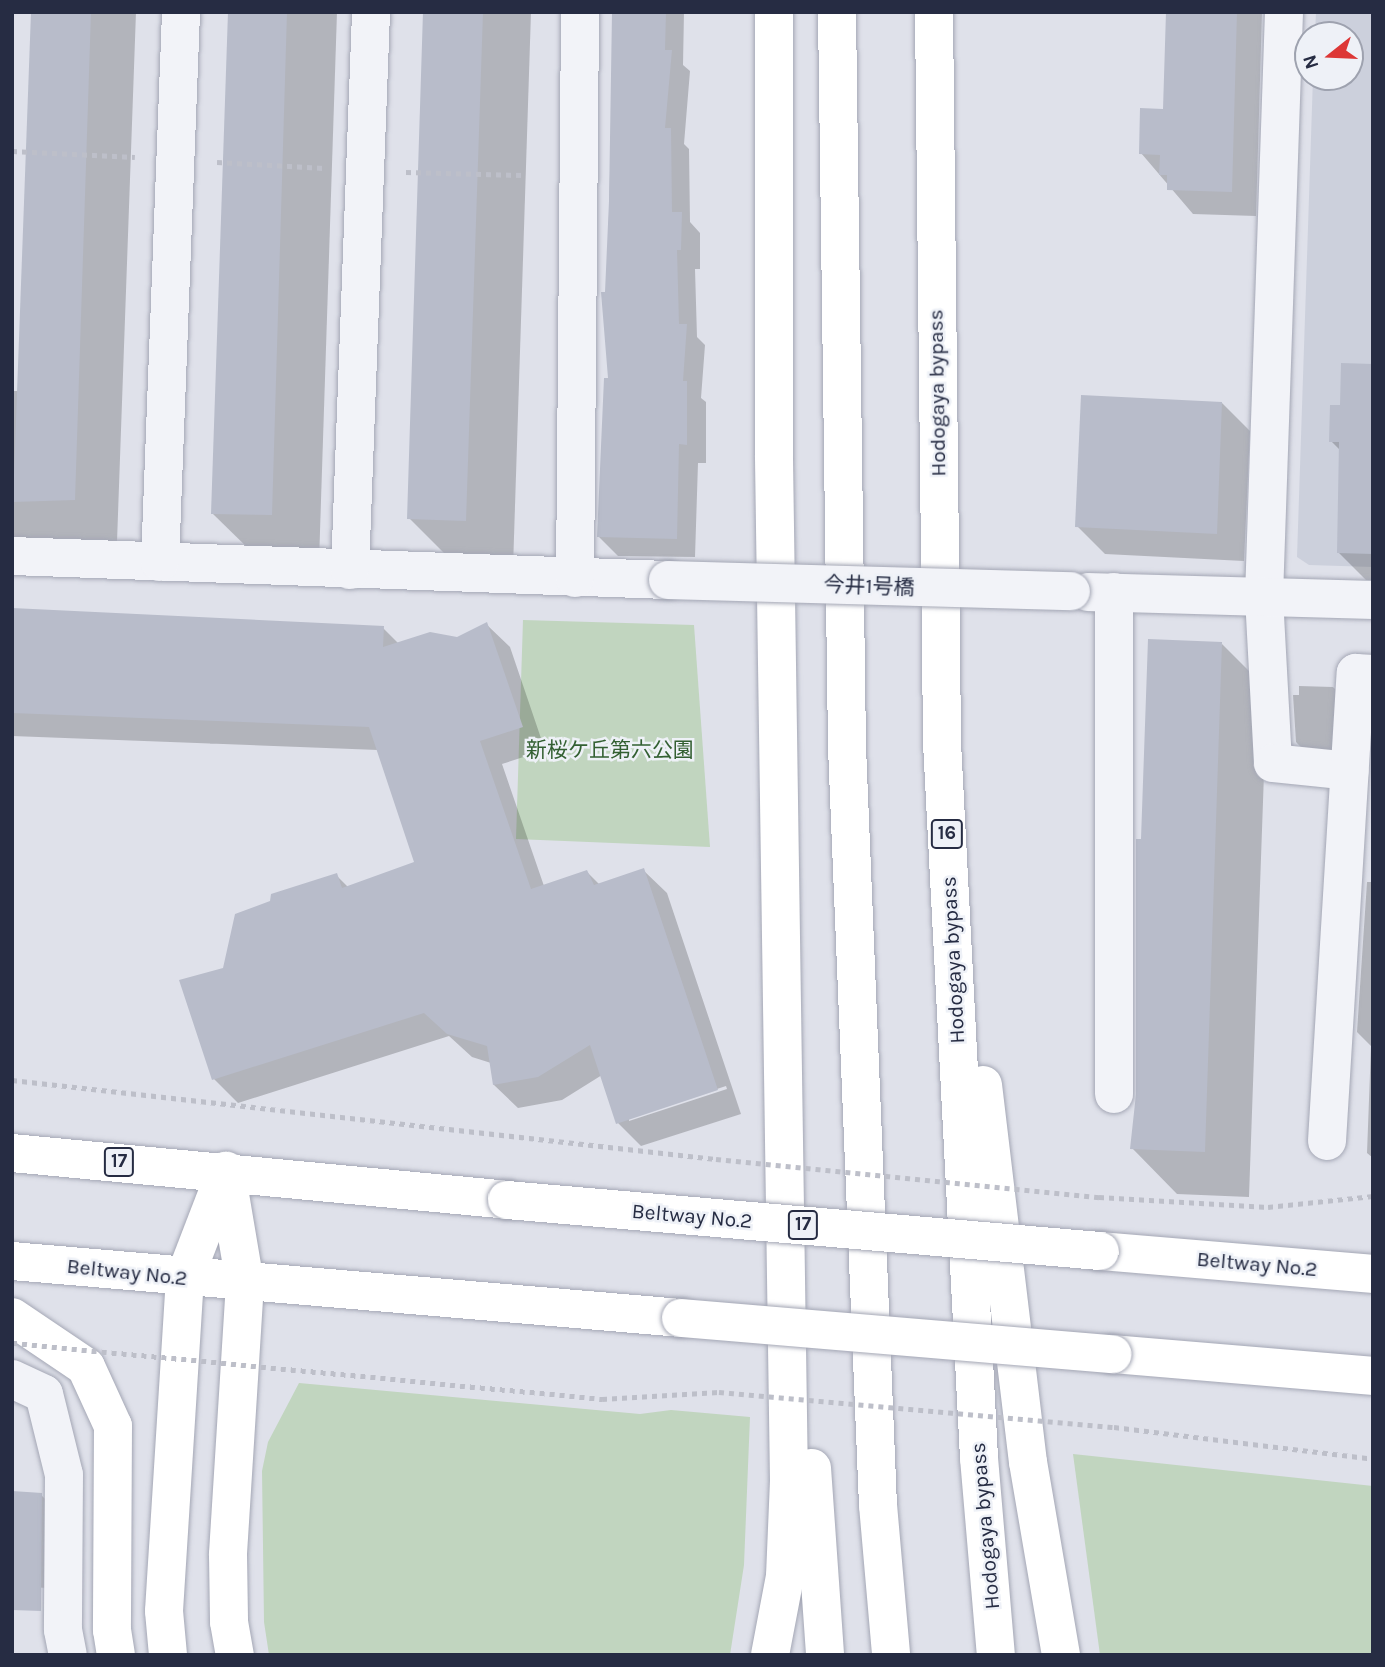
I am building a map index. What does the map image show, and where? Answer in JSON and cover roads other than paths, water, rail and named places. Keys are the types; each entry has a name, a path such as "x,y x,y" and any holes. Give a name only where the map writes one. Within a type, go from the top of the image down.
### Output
{"main road":[{"path":"769,1655 785,1576 789,1482 774,12"},
{"path":"837,12 847,747 878,1505 891,1655"},
{"name":"Hodogaya bypass","path":"934,12 942,742 979,1458 996,1655"},
{"path":"942,742 1028,1462 1061,1655"},
{"path":"780,747 815,1523 825,1655"},
{"name":"Beltway No.2","path":"12,1153 226,1171 507,1200 1373,1274"},
{"path":"168,1655 164,1611 185,1277 226,1171"},
{"path":"226,1171 245,1283 228,1556 229,1622 235,1655"},
{"name":"Beltway No.2","path":"12,1261 245,1283 1373,1376"},
{"path":"12,1317 86,1367 113,1426 112,1619 116,1655"}],"street":[{"path":"160,562 181,12"},
{"path":"351,570 372,12"},
{"path":"575,578 580,12"},
{"path":"1284,12 1264,597 1273,763 1350,771"},
{"name":"今井1号橋","path":"12,556 575,578 1373,600"},
{"path":"1114,592 1114,1094"},
{"path":"1326,1141 1356,673 1373,674"},
{"path":"12,1379 44,1394 64,1475 63,1630 68,1655"}],"park label":[{"name":"新桜ケ丘第六公園","path":"610,750"}]}
